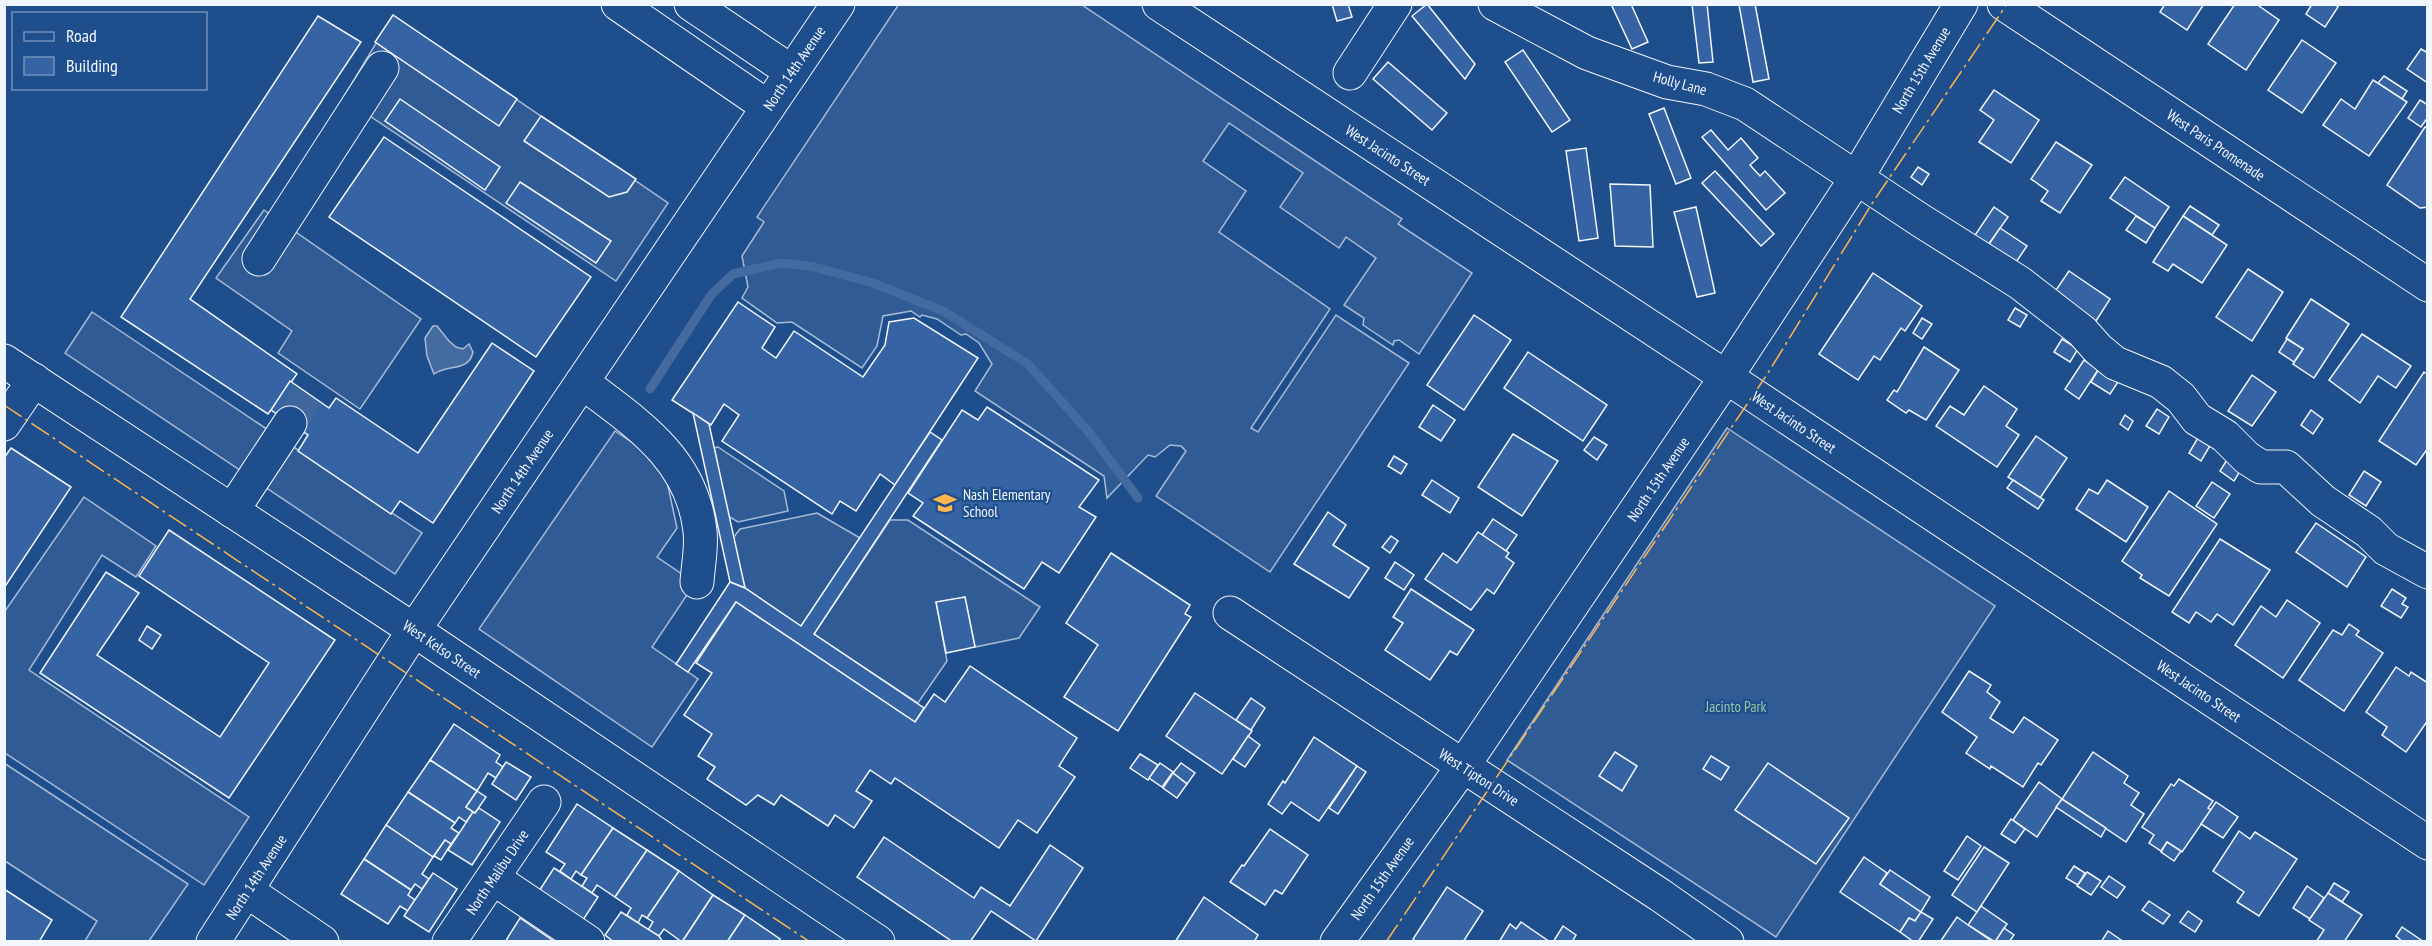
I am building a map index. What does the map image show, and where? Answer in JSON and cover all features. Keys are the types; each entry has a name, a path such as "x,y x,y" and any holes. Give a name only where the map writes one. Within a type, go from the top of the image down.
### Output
{"street":[{"path":"618,4 768,107"},
{"path":"691,4 792,72"},
{"name":"North 14th Avenue","path":"213,942 414,630 838,4"},
{"name":"West Jacinto Street","path":"1159,4 1726,377 2427,843"},
{"path":"1350,73 1395,4"},
{"name":"Holly Lane","path":"1496,4 1587,53 1667,82 1706,89 1746,104 1920,220 2020,283 2082,331 2097,350 2115,363 2161,382 2181,398 2197,419 2225,436 2247,458 2261,467 2286,466 2323,501 2369,532 2386,549 2427,572"},
{"name":"North 15th Avenue","path":"1337,942 1463,766 1726,377 1857,177 1961,4"},
{"name":"West Paris Promenade","path":"2004,4 2427,285"},
{"path":"259,259 382,68"},
{"name":"West Kelso Street","path":"4,361 414,630 878,942"},
{"path":"4,424 34,380"},
{"path":"582,382 642,427 672,458 695,504 701,533 697,582"},
{"path":"232,511 290,423"},
{"name":"West Tipton Drive","path":"1230,613 1660,895 1727,942"},
{"name":"North Malibu Drive","path":"449,942 544,802"},
{"path":"493,878 588,942"},
{"path":"247,891 322,942"}],"shaded area":[{"path":"899,4 1082,5 1402,219 1398,224 1472,273 1419,354 1399,340 1394,341 1393,345 1363,325 1364,318 1344,305 1376,258 1346,237 1339,248 1280,207 1303,173 1229,123 1203,161 1246,191 1219,232 1330,309 1251,428 1258,432 1336,315 1409,363 1270,572 1156,496 1186,451 1181,446 1170,445 1155,457 1148,455 1107,498 1104,476 975,391 992,364 979,343 966,334 961,335 937,319 922,315 920,317 911,311 883,316 877,346 862,368 792,322 777,323 742,298 748,287 742,256 764,222 757,217"},
{"path":"393,15 668,203 616,281 343,98"},
{"path":"264,210 421,319 360,409 278,353 292,331 216,278"},
{"path":"92,312 422,533 395,574 65,353"},
{"path":"433,326 437,326 456,347 463,349 469,344 473,352 471,358 463,365 434,374 427,356 425,338"},
{"name":"Jacinto Park","path":"1727,428 1995,606 1776,937 1507,760"},
{"path":"615,431 663,463 677,528 657,557 695,583 652,647 698,679 652,747 479,629"},
{"path":"718,447 784,491 788,511 738,522 728,516 714,448"},
{"path":"84,497 156,546 136,577 102,555 29,670 249,817 204,885 5,753 5,611"},
{"path":"817,513 860,538 801,626 745,588 733,538 740,529"},
{"path":"890,520 908,520 1040,607 1019,638 975,647 965,597 936,602 947,661 918,703 814,634"},
{"path":"4,763 188,884 149,941 85,941 97,921 5,861"}],"building":[{"path":"1332,4 1348,4 1352,17 1337,21"},
{"path":"1427,4 1475,64 1465,79 1412,16"},
{"path":"1611,4 1631,4 1648,42 1632,49"},
{"path":"1692,4 1707,4 1713,62 1699,63"},
{"path":"1755,4 1769,79 1753,82 1739,5"},
{"path":"2165,4 2204,4 2187,30 2160,12"},
{"path":"2235,4 2256,4 2279,20 2246,70 2208,44"},
{"path":"2312,4 2334,4 2338,7 2325,27 2306,14"},
{"path":"393,15 517,99 499,126 375,42"},
{"path":"318,16 361,42 190,299 297,374 268,414 121,317"},
{"path":"2302,40 2336,63 2302,113 2268,90"},
{"path":"2421,49 2428,53 2428,83 2407,69"},
{"path":"1523,50 1570,120 1552,132 1505,62"},
{"path":"1388,62 1447,113 1432,130 1373,79"},
{"path":"2384,76 2407,91 2402,99 2378,83"},
{"path":"2373,80 2407,102 2369,156 2323,125 2341,99 2355,109"},
{"path":"1994,90 2039,120 2011,163 1979,142 1994,120 1980,110"},
{"path":"400,99 500,167 485,190 385,121"},
{"path":"2420,100 2428,105 2428,117 2421,127 2408,118"},
{"path":"1664,108 1691,178 1676,184 1649,114"},
{"path":"541,116 636,179 627,192 609,197 524,141"},
{"path":"2425,127 2428,128 2428,207 2420,208 2387,185"},
{"path":"1711,130 1728,150 1741,138 1758,158 1750,165 1760,176 1765,171 1785,193 1766,210 1702,137"},
{"path":"384,137 591,277 536,357 329,217"},
{"path":"2056,142 2092,165 2060,213 2041,201 2048,191 2031,179"},
{"path":"1586,148 1598,238 1579,241 1566,151"},
{"path":"1918,167 1929,174 1922,185 1911,177"},
{"path":"1715,171 1774,234 1761,246 1702,183"},
{"path":"2125,177 2169,207 2155,228 2110,198"},
{"path":"520,182 611,241 596,263 506,203"},
{"path":"1610,184 1650,185 1653,247 1615,246"},
{"path":"2190,206 2219,225 2212,235 2183,216"},
{"path":"1696,207 1715,293 1697,297 1674,212"},
{"path":"1994,207 2008,217 1986,248 1973,238"},
{"path":"2136,216 2155,228 2146,243 2126,230"},
{"path":"2183,216 2227,245 2202,283 2173,264 2168,271 2153,262"},
{"path":"2000,228 2027,246 2012,268 1985,250"},
{"path":"2248,269 2283,292 2252,341 2216,317"},
{"path":"2069,271 2110,299 2096,321 2054,293"},
{"path":"1873,273 1922,306 1905,331 1901,328 1880,360 1874,356 1858,380 1819,354"},
{"path":"2311,299 2349,324 2314,378 2293,364 2303,349 2286,338"},
{"path":"738,302 775,327 762,348 776,358 794,331 863,377 885,345 889,322 914,318 978,358 895,485 880,474 856,511 840,501 832,514 722,441 739,415 724,404 711,425 672,400"},
{"path":"2015,308 2027,315 2020,327 2008,320"},
{"path":"1474,315 1511,340 1464,410 1427,385"},
{"path":"1922,318 1932,324 1922,339 1913,333"},
{"path":"2362,334 2411,366 2396,388 2378,376 2360,403 2329,380"},
{"path":"2062,339 2078,349 2070,362 2054,352"},
{"path":"2287,339 2303,349 2294,362 2279,352"},
{"path":"492,343 534,371 433,523 400,501 391,514 298,451 308,435 271,410 290,381 329,408 336,398 418,453"},
{"path":"1924,347 1959,370 1926,420 1909,410 1906,413 1887,400 1894,390 1897,392"},
{"path":"1528,352 1607,405 1583,441 1504,388"},
{"path":"2084,360 2098,370 2079,399 2065,389"},
{"path":"2098,370 2118,382 2110,394 2091,382"},
{"path":"2424,372 2428,375 2428,448 2416,465 2379,441"},
{"path":"2252,375 2276,392 2252,426 2228,411"},
{"path":"1984,386 2017,409 2006,426 2019,435 1997,467 1936,426 1950,406 1964,415"},
{"path":"1433,405 1455,420 1441,441 1419,427"},
{"path":"987,407 1099,480 1079,507 1096,517 1059,573 1042,562 1024,589 913,516 923,503 908,493 962,410 978,420"},
{"path":"2157,409 2169,417 2159,434 2146,426"},
{"path":"2311,410 2323,419 2313,434 2301,425"},
{"path":"693,413 709,424 745,588 730,582"},
{"path":"2125,415 2133,421 2128,430 2120,424"},
{"path":"930,432 942,440 814,634 924,708 915,722 736,602 688,672 676,664 730,582 745,588 801,626"},
{"path":"1513,434 1558,461 1522,516 1478,487"},
{"path":"2036,436 2067,458 2040,498 2008,477"},
{"path":"2199,436 2211,444 2201,461 2189,453"},
{"path":"1594,437 1607,445 1597,460 1584,450"},
{"path":"11,448 71,487 4,588 4,458"},
{"path":"1394,456 1407,464 1401,474 1388,466"},
{"path":"2228,458 2242,468 2234,481 2220,471"},
{"path":"2364,471 2381,482 2366,506 2349,495"},
{"path":"1432,480 1459,498 1450,513 1422,495"},
{"path":"2013,480 2044,500 2038,509 2007,488"},
{"path":"2107,480 2148,507 2126,542 2076,509 2089,489 2098,494"},
{"path":"2212,482 2230,494 2214,518 2196,506"},
{"path":"2169,491 2217,524 2169,596 2140,578 2142,575 2122,561"},
{"path":"1328,512 1346,525 1333,545 1369,568 1349,598 1294,564"},
{"path":"1493,519 1517,535 1506,551 1482,535"},
{"path":"2316,523 2366,557 2347,587 2296,552"},
{"path":"169,530 335,640 229,798 40,673 106,572 139,593 97,655 220,737 269,663 139,576"},
{"path":"1478,532 1509,553 1506,557 1514,563 1494,594 1487,589 1471,610 1425,579 1443,553 1457,563"},
{"path":"1391,536 1398,541 1390,553 1382,547"},
{"path":"2220,539 2270,570 2233,625 2217,614 2211,622 2196,612 2189,623 2172,612"},
{"path":"1111,553 1190,605 1185,614 1191,617 1118,731 1064,697 1098,645 1066,623"},
{"path":"1395,562 1414,575 1404,590 1385,578"},
{"path":"1411,589 1474,630 1457,655 1450,651 1430,680 1385,650 1403,623 1393,617"},
{"path":"2392,589 2406,598 2402,604 2408,607 2401,618 2381,606"},
{"path":"965,597 975,647 946,653 936,602"},
{"path":"2287,600 2320,623 2283,678 2235,645 2261,606 2276,617"},
{"path":"736,602 915,722 934,694 945,702 970,666 1077,738 1059,766 1075,777 1037,833 1018,820 999,848 895,778 891,784 870,770 856,791 872,801 854,828 835,815 828,826 781,795 774,805 758,795 746,805 707,779 715,767 698,756 712,734 684,715 712,673 696,663"},
{"path":"2349,624 2359,631 2356,635 2383,653 2344,711 2299,680 2333,630 2342,635"},
{"path":"147,626 161,635 152,649 139,640"},
{"path":"2396,667 2409,676 2411,672 2428,683 2428,720 2406,752 2382,735 2387,727 2366,712"},
{"path":"1969,671 1991,685 1987,692 2000,702 1990,718 2013,733 2024,717 2058,740 2041,765 2038,763 2023,787 1966,753 1977,737 1942,712"},
{"path":"1195,693 1252,731 1222,774 1166,736"},
{"path":"1251,698 1265,708 1251,730 1236,720"},
{"path":"454,724 500,755 496,762 503,767 496,778 488,773 477,791 430,760"},
{"path":"1248,736 1260,745 1245,767 1233,759"},
{"path":"1314,737 1357,766 1319,821 1291,802 1282,814 1268,804 1283,781 1285,783"},
{"path":"1615,752 1637,766 1622,791 1599,776"},
{"path":"2093,752 2128,776 2124,783 2139,793 2131,805 2144,814 2126,842 2062,799"},
{"path":"1140,754 1158,765 1148,780 1130,768"},
{"path":"1711,756 1729,767 1721,780 1703,769"},
{"path":"430,760 477,791 466,807 473,812 466,822 459,817 455,823 408,792"},
{"path":"506,762 531,777 516,800 492,784"},
{"path":"1160,763 1173,772 1162,787 1149,778"},
{"path":"1181,763 1195,773 1187,784 1173,773"},
{"path":"1768,763 1849,818 1816,864 1735,810"},
{"path":"1357,766 1366,772 1338,814 1329,808"},
{"path":"1173,773 1187,784 1177,798 1163,788"},
{"path":"2179,779 2213,801 2208,808 2211,810 2182,852 2167,842 2161,851 2149,843 2154,835 2142,827 2171,784 2174,786"},
{"path":"2039,782 2062,799 2037,837 2013,820"},
{"path":"477,791 486,797 475,813 466,807"},
{"path":"408,792 455,823 451,828 459,833 451,844 445,840 433,857 386,825"},
{"path":"2062,799 2106,828 2101,837 2056,807"},
{"path":"2216,802 2238,817 2223,838 2201,824"},
{"path":"577,804 613,828 581,875 576,871 571,879 560,871 565,864 546,852"},
{"path":"479,808 500,822 472,865 448,850 473,812 475,813"},
{"path":"2011,819 2025,829 2015,843 2001,834"},
{"path":"386,825 433,857 422,874 429,879 422,889 415,884 411,890 364,859"},
{"path":"613,828 647,850 615,897 597,885 592,893 582,886 587,878 581,875"},
{"path":"1270,829 1308,855 1282,894 1275,890 1265,905 1230,882"},
{"path":"2239,831 2250,839 2255,832 2297,859 2259,916 2237,902 2244,892 2213,871"},
{"path":"1967,836 1981,846 1958,880 1944,871"},
{"path":"884,837 974,898 981,887 1010,906 1050,845 1083,868 1036,941 991,911 970,942 953,942 857,877"},
{"path":"445,840 451,844 441,860 434,856"},
{"path":"2167,842 2181,851 2174,861 2161,852"},
{"path":"1984,847 2009,863 1977,912 1952,895"},
{"path":"647,850 679,871 647,918 642,915 638,923 627,915 631,908 615,897"},
{"path":"1864,857 1887,873 1880,884 1921,912 1915,921 1909,918 1900,932 1840,892"},
{"path":"364,859 411,890 408,895 415,900 408,911 400,906 388,924 341,894"},
{"path":"2074,866 2085,873 2078,885 2066,878"},
{"path":"554,868 598,897 583,920 539,891"},
{"path":"1890,870 1930,897 1921,912 1880,884"},
{"path":"679,871 713,895 682,942 664,929 659,936 648,930 653,922 647,918"},
{"path":"2087,872 2101,881 2091,895 2077,886"},
{"path":"433,873 457,889 429,932 404,916"},
{"path":"2109,876 2125,887 2117,898 2101,887"},
{"path":"2334,883 2349,892 2342,902 2328,893"},
{"path":"2307,886 2324,898 2310,919 2293,908"},
{"path":"1447,887 1483,911 1463,942 1417,942 1413,939"},
{"path":"4,889 52,920 39,942 4,942"},
{"path":"2328,893 2362,915 2344,942 2316,942 2324,930 2309,920"},
{"path":"713,895 745,915 727,942 682,942"},
{"path":"1204,897 1258,935 1254,942 1175,942"},
{"path":"2149,901 2170,915 2163,924 2142,910"},
{"path":"1981,906 2007,924 1995,942 1968,925"},
{"path":"2188,911 2202,921 2195,932 2180,922"},
{"path":"621,912 659,936 663,942 614,942 605,935"},
{"path":"1921,912 1933,919 1918,942 1914,942 1900,932 1909,918 1915,921"},
{"path":"745,915 780,939 778,942 727,942"},
{"path":"1957,917 1968,925 1993,942 1940,942"},
{"path":"520,918 555,942 505,942"},
{"path":"1521,922 1550,942 1499,942 1510,924 1516,929"},
{"path":"1563,926 1576,935 1572,942 1553,942"},
{"path":"2402,927 2424,942 2403,942 2396,936"},
{"path":"2004,928 2014,935 2009,942 1995,942"},
{"path":"2108,931 2124,942 2101,942"}],"waterway":[{"path":"650,389 711,295 733,274 781,263 814,267 873,283 945,312 1028,364 1088,431 1138,498"}],"tunnel":[{"path":"290,423 309,394"}],"power":[{"path":"1386,942 1768,373 1873,202 2007,4"},
{"path":"4,405 810,942"}],"place":[{"name":"Nash Elementary School","path":"945,503"}]}
